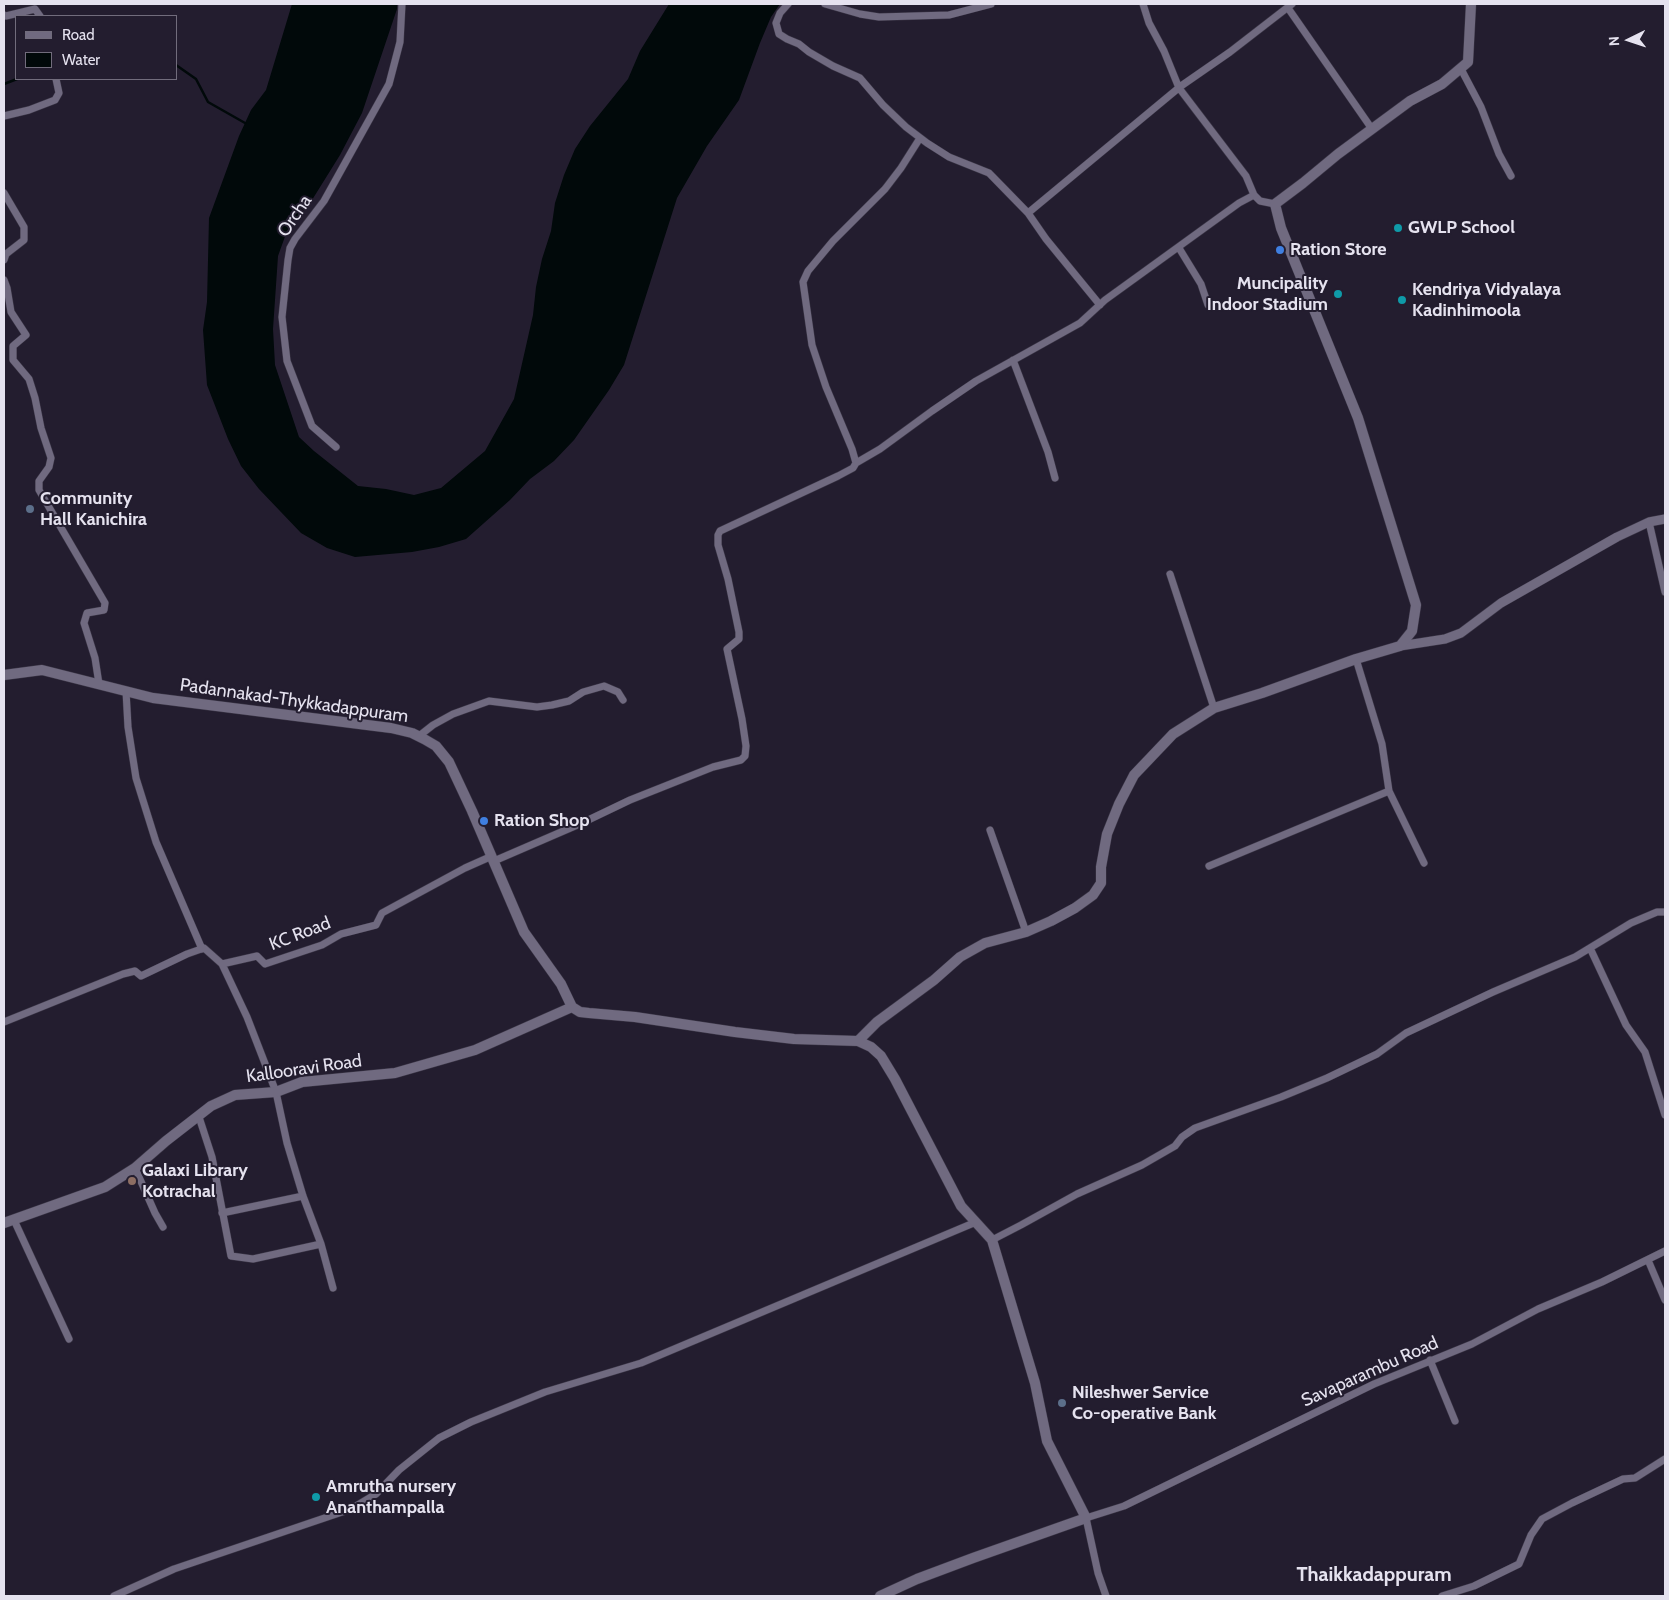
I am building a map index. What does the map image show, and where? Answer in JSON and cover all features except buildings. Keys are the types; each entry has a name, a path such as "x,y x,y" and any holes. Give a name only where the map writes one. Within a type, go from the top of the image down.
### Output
{"main road":[{"path":"858,1040 878,1022 934,980 960,956 985,943 1026,932 1075,908 1094,894 1101,883 1101,867 1107,834 1119,804 1134,775 1173,734 1214,708 1356,659 1400,646 1412,631 1416,605 1358,418 1281,228 1275,204 1410,101 1442,84 1468,62 1470,4"},
{"name":"Padannakad-Thykkadappuram","path":"4,675 42,670 153,698 412,732 436,746 449,762 493,858 524,932 561,984 572,1007"},
{"path":"572,1007 580,1012 794,1039 858,1040 871,1046 880,1056 895,1080 961,1206 992,1240 1035,1383 1047,1441 1086,1518 963,1561 880,1596"},
{"name":"Kallooravi Road","path":"4,1223 105,1187 135,1168 211,1106 235,1095 276,1092 302,1082 395,1073 475,1050 572,1007"}],"street":[{"name":"Orcha","path":"336,447 312,426 287,361 282,317 288,260 290,248 324,201 389,84 400,42 402,4"},
{"path":"788,4 780,13 776,23 779,34 799,44 833,66 860,78 883,105 920,138 949,157 989,174 1028,213 1046,239 1100,305"},
{"path":"825,4 860,14 879,17 949,15 991,4"},
{"path":"1143,4 1149,23 1164,51 1179,88 1246,176 1254,195 1260,202 1275,204"},
{"path":"1028,213 1179,88 1290,6 1372,129"},
{"path":"4,15 35,9 39,15"},
{"path":"1460,69 1481,107 1499,154 1511,176"},
{"path":"4,116 29,110 56,100 60,93 56,80"},
{"path":"856,463 826,387 812,345 803,282 808,271 833,241 885,189 920,138"},
{"path":"4,193 24,227 24,240 6,254 4,260"},
{"path":"493,858 582,824 630,800 714,767 741,760 745,756 746,746 742,719 727,649 739,639 739,632 728,579 718,545 720,531 853,468 856,463 880,449 955,395 1080,322 1100,305 1239,203 1254,195"},
{"path":"1179,248 1201,284 1208,304"},
{"path":"4,280 12,312 26,335 14,346 13,360 29,379 41,428 51,458 49,467 39,481 39,490 105,603 104,610 87,612 84,623 95,658 99,684"},
{"path":"1013,360 1048,452 1054,478"},
{"path":"1400,646 1445,638 1461,633 1501,603 1617,537 1649,522 1665,519"},
{"path":"1649,522 1665,592"},
{"path":"1170,574 1214,708"},
{"path":"1356,659 1382,744 1389,791 1424,862"},
{"path":"418,736 453,714 489,701 537,707 569,701 583,692 604,686 618,692 623,700"},
{"path":"126,690 128,727 136,778 156,842 202,949"},
{"path":"1209,866 1389,791"},
{"path":"990,830 1026,932"},
{"name":"KC Road","path":"222,964 257,956 266,964 322,945 341,934 376,925 382,913 464,868 493,858"},
{"path":"992,1240 1077,1194 1142,1165 1175,1146 1182,1136 1195,1128 1327,1078 1377,1054 1406,1033 1493,992 1575,957 1631,922 1657,912 1665,912"},
{"path":"4,1022 114,978 135,971 141,976 204,948 222,964 247,1017 276,1092 287,1143 303,1196 321,1244 333,1288"},
{"path":"1590,948 1626,1025 1645,1052 1665,1115"},
{"path":"199,1117 212,1157 231,1256 253,1258 321,1244"},
{"path":"135,1168 163,1227"},
{"path":"222,1213 303,1196"},
{"path":"14,1220 69,1339"},
{"path":"114,1596 174,1569 351,1509 376,1494 399,1470 439,1438 471,1422 545,1392 642,1363 976,1222"},
{"name":"Savaparambu Road","path":"1086,1518 1124,1506 1374,1384 1472,1344 1538,1309 1602,1282 1665,1251"},
{"path":"1648,1260 1665,1300"},
{"path":"1430,1360 1455,1421"},
{"path":"1442,1596 1474,1586 1519,1564 1531,1535 1542,1519 1623,1480 1634,1478 1665,1459"},
{"path":"1086,1518 1098,1573 1106,1596"}],"water":[{"path":"292,4 397,4 397,9 362,113 340,155 312,200 287,231 278,256 273,329 275,365 299,437 358,486 414,495 441,488 485,451 514,399 533,315 542,259 551,231 555,203 564,175 575,149 590,126 628,79 640,51 669,4 780,4 771,17 739,100 707,146 677,198 624,365 574,440 554,461 530,479 510,500 466,539 412,552 355,557 327,548 301,533 259,489 241,466 228,439 207,385 203,330 207,302 209,218 239,136 251,110 266,90"}],"waterway":[{"path":"178,66 196,79 208,102 245,123"},
{"path":"4,84 15,80"}],"place":[{"name":"GWLP School","path":"1398,228"},
{"name":"Ration Store","path":"1280,250"},
{"name":"Muncipality Indoor Stadium","path":"1338,294"},
{"name":"Kendriya Vidyalaya Kadinhimoola","path":"1402,300"},
{"name":"Community Hall Kanichira","path":"30,509"},
{"name":"Ration Shop","path":"484,821"},
{"name":"Galaxi Library Kotrachal","path":"132,1181"},
{"name":"Nileshwer Service Co-operative Bank","path":"1062,1403"},
{"name":"Amrutha nursery Ananthampalla","path":"316,1497"}],"district":[{"name":"Thaikkadappuram","path":"1374,1575"}]}
